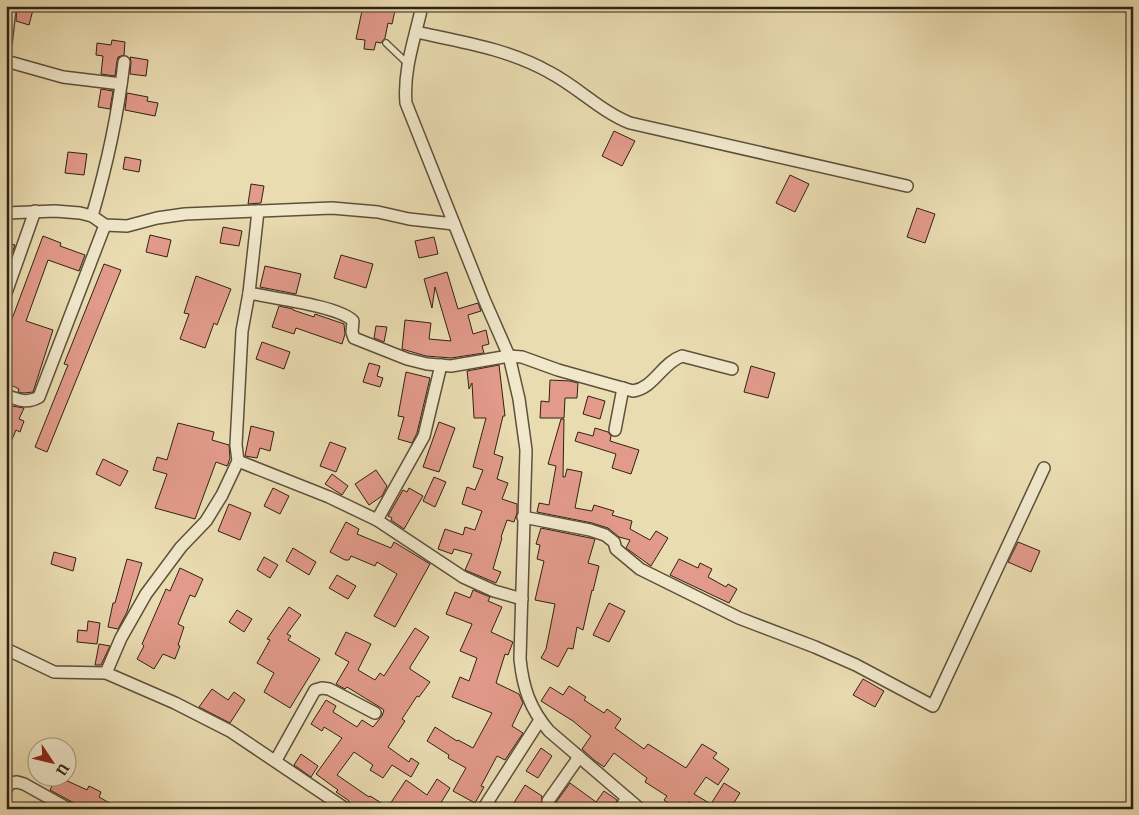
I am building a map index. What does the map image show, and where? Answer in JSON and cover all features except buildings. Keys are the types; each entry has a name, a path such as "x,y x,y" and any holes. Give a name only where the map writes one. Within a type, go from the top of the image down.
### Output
{"street":[{"path":"422,6 408,64 406,104 484,300 509,356 519,399 526,450 520,659 522,676 530,704 549,731 640,809"},
{"path":"6,43 10,8"},
{"path":"416,32 486,46 525,60 551,72 608,113 630,123 907,186"},
{"path":"6,61 63,77 121,84"},
{"path":"92,216 102,183 115,126 124,62"},
{"path":"6,214 55,210 92,216 105,225 127,226 157,218 185,214 332,208 378,212 417,220 454,224"},
{"path":"6,293 35,211"},
{"path":"106,673 121,638 146,594 164,568 206,521 215,508 238,461 236,445 242,331 249,293 258,211"},
{"path":"6,395 26,402 33,401 39,397 105,225"},
{"path":"249,293 345,314 353,321 353,335 357,340 407,359 427,364 451,366 509,356 530,359 558,370 633,391 641,390 674,358 682,356 732,369"},
{"path":"378,520 424,436 442,365"},
{"path":"616,430 623,388"},
{"path":"238,461 329,497 378,520 462,577 494,591 522,599"},
{"path":"523,517 605,534 614,542 616,549 640,569 739,618 856,665 933,706 1044,468"},
{"path":"6,649 54,672 106,673 199,714 276,760 346,809"},
{"path":"276,760 315,690 329,689 375,712"},
{"path":"485,805 540,720"},
{"path":"548,801 579,757"},
{"path":"6,789 10,783 24,784 70,809"},
{"path":"620,809 627,798"}],"lane":[{"path":"386,42 408,64"},
{"path":"485,805 498,809"}]}
